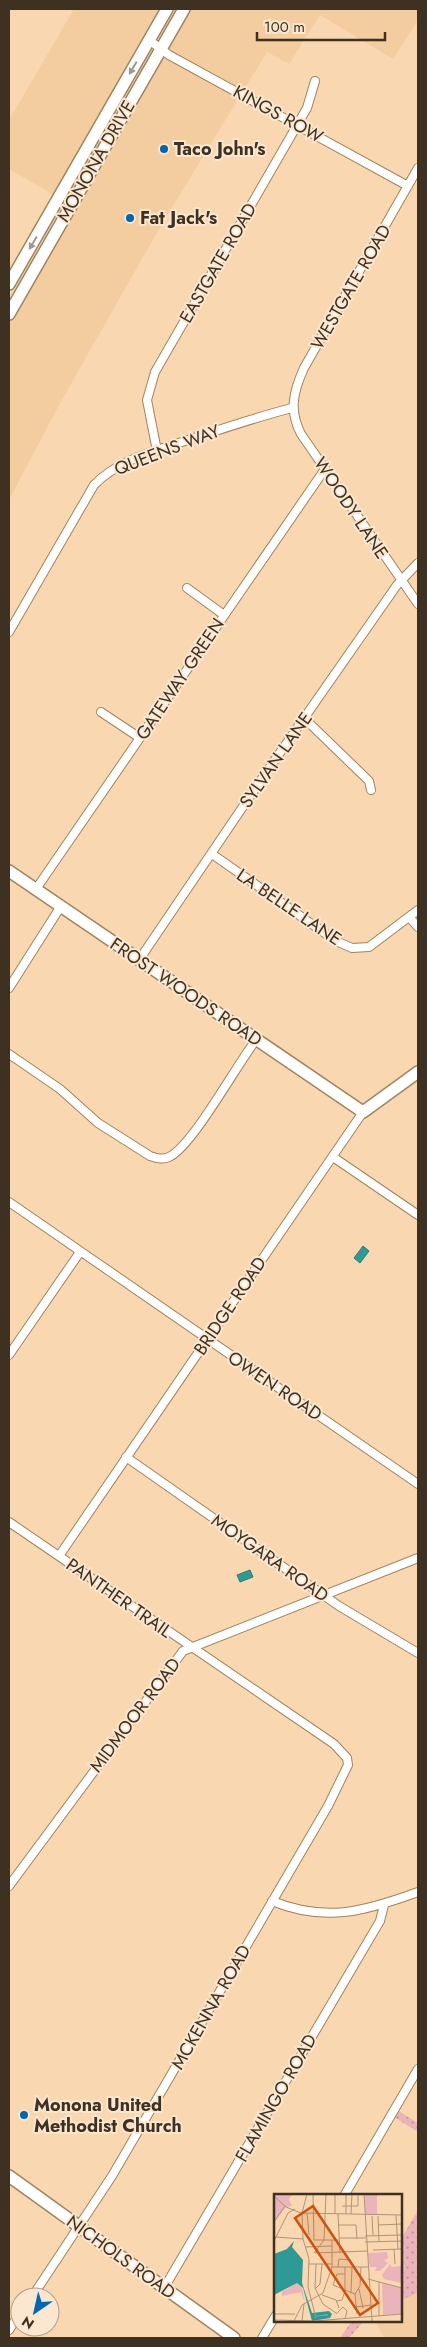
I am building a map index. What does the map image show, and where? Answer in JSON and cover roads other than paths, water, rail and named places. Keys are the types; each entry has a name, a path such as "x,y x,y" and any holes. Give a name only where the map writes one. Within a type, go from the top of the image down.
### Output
{"street":[{"name":"MONONA DRIVE","path":"9,284 167,9"},
{"name":"MONONA DRIVE","path":"9,314 184,9"},
{"name":"KINGS ROW","path":"149,40 161,49 408,186"},
{"name":"EASTGATE ROAD","path":"157,451 148,400 155,372 307,108 315,80"},
{"name":"WESTGATE ROAD","path":"292,408 293,395 304,368 418,168"},
{"name":"QUEENS WAY","path":"9,632 94,485 118,466 262,416 292,408"},
{"name":"WOODY LANE","path":"292,408 301,434 418,604"},
{"name":"GATEWAY GREEN","path":"36,889 325,469"},
{"name":"SYLVAN LANE","path":"139,960 401,580 418,563"},
{"path":"187,588 224,615"},
{"path":"101,712 140,738"},
{"path":"305,719 369,781 371,790"},
{"name":"LA BELLE LANE","path":"212,854 336,941 352,948 369,947 418,910"},
{"name":"FROST WOODS ROAD","path":"9,871 363,1112"},
{"path":"9,988 61,906"},
{"path":"409,917 418,927"},
{"path":"9,1054 60,1089 98,1123 150,1156 158,1159 168,1158 190,1138 256,1040"},
{"name":"BRIDGE ROAD","path":"59,1556 363,1112 418,1072"},
{"path":"333,1157 418,1215"},
{"name":"OWEN ROAD","path":"9,1202 418,1484"},
{"path":"9,1354 80,1252"},
{"name":"MOYGARA ROAD","path":"126,1457 324,1595 418,1653"},
{"name":"PANTHER TRAIL","path":"9,1522 334,1744 347,1758 348,1762"},
{"name":"MIDMOOR ROAD","path":"9,1886 179,1654 190,1647 418,1558"},
{"name":"MCKENNA ROAD","path":"39,2287 112,2176 342,1782 347,1772 348,1762"},
{"path":"272,1901 288,1908 320,1912 356,1911 384,1905 418,1892"},
{"name":"FLAMINGO ROAD","path":"164,2288 380,1921 384,1905"},
{"path":"345,2194 418,2069"},
{"name":"NICHOLS ROAD","path":"9,2176 234,2338"},
{"path":"262,2338 274,2317"}],"water":[{"path":"363,1246 369,1251 360,1263 354,1258"},
{"path":"250,1570 253,1577 240,1582 237,1575"}],"place":[{"name":"Taco John's","path":"164,149"},
{"name":"Fat Jack's","path":"130,218"},
{"name":"Monona United Methodist Church","path":"24,2115"}]}
